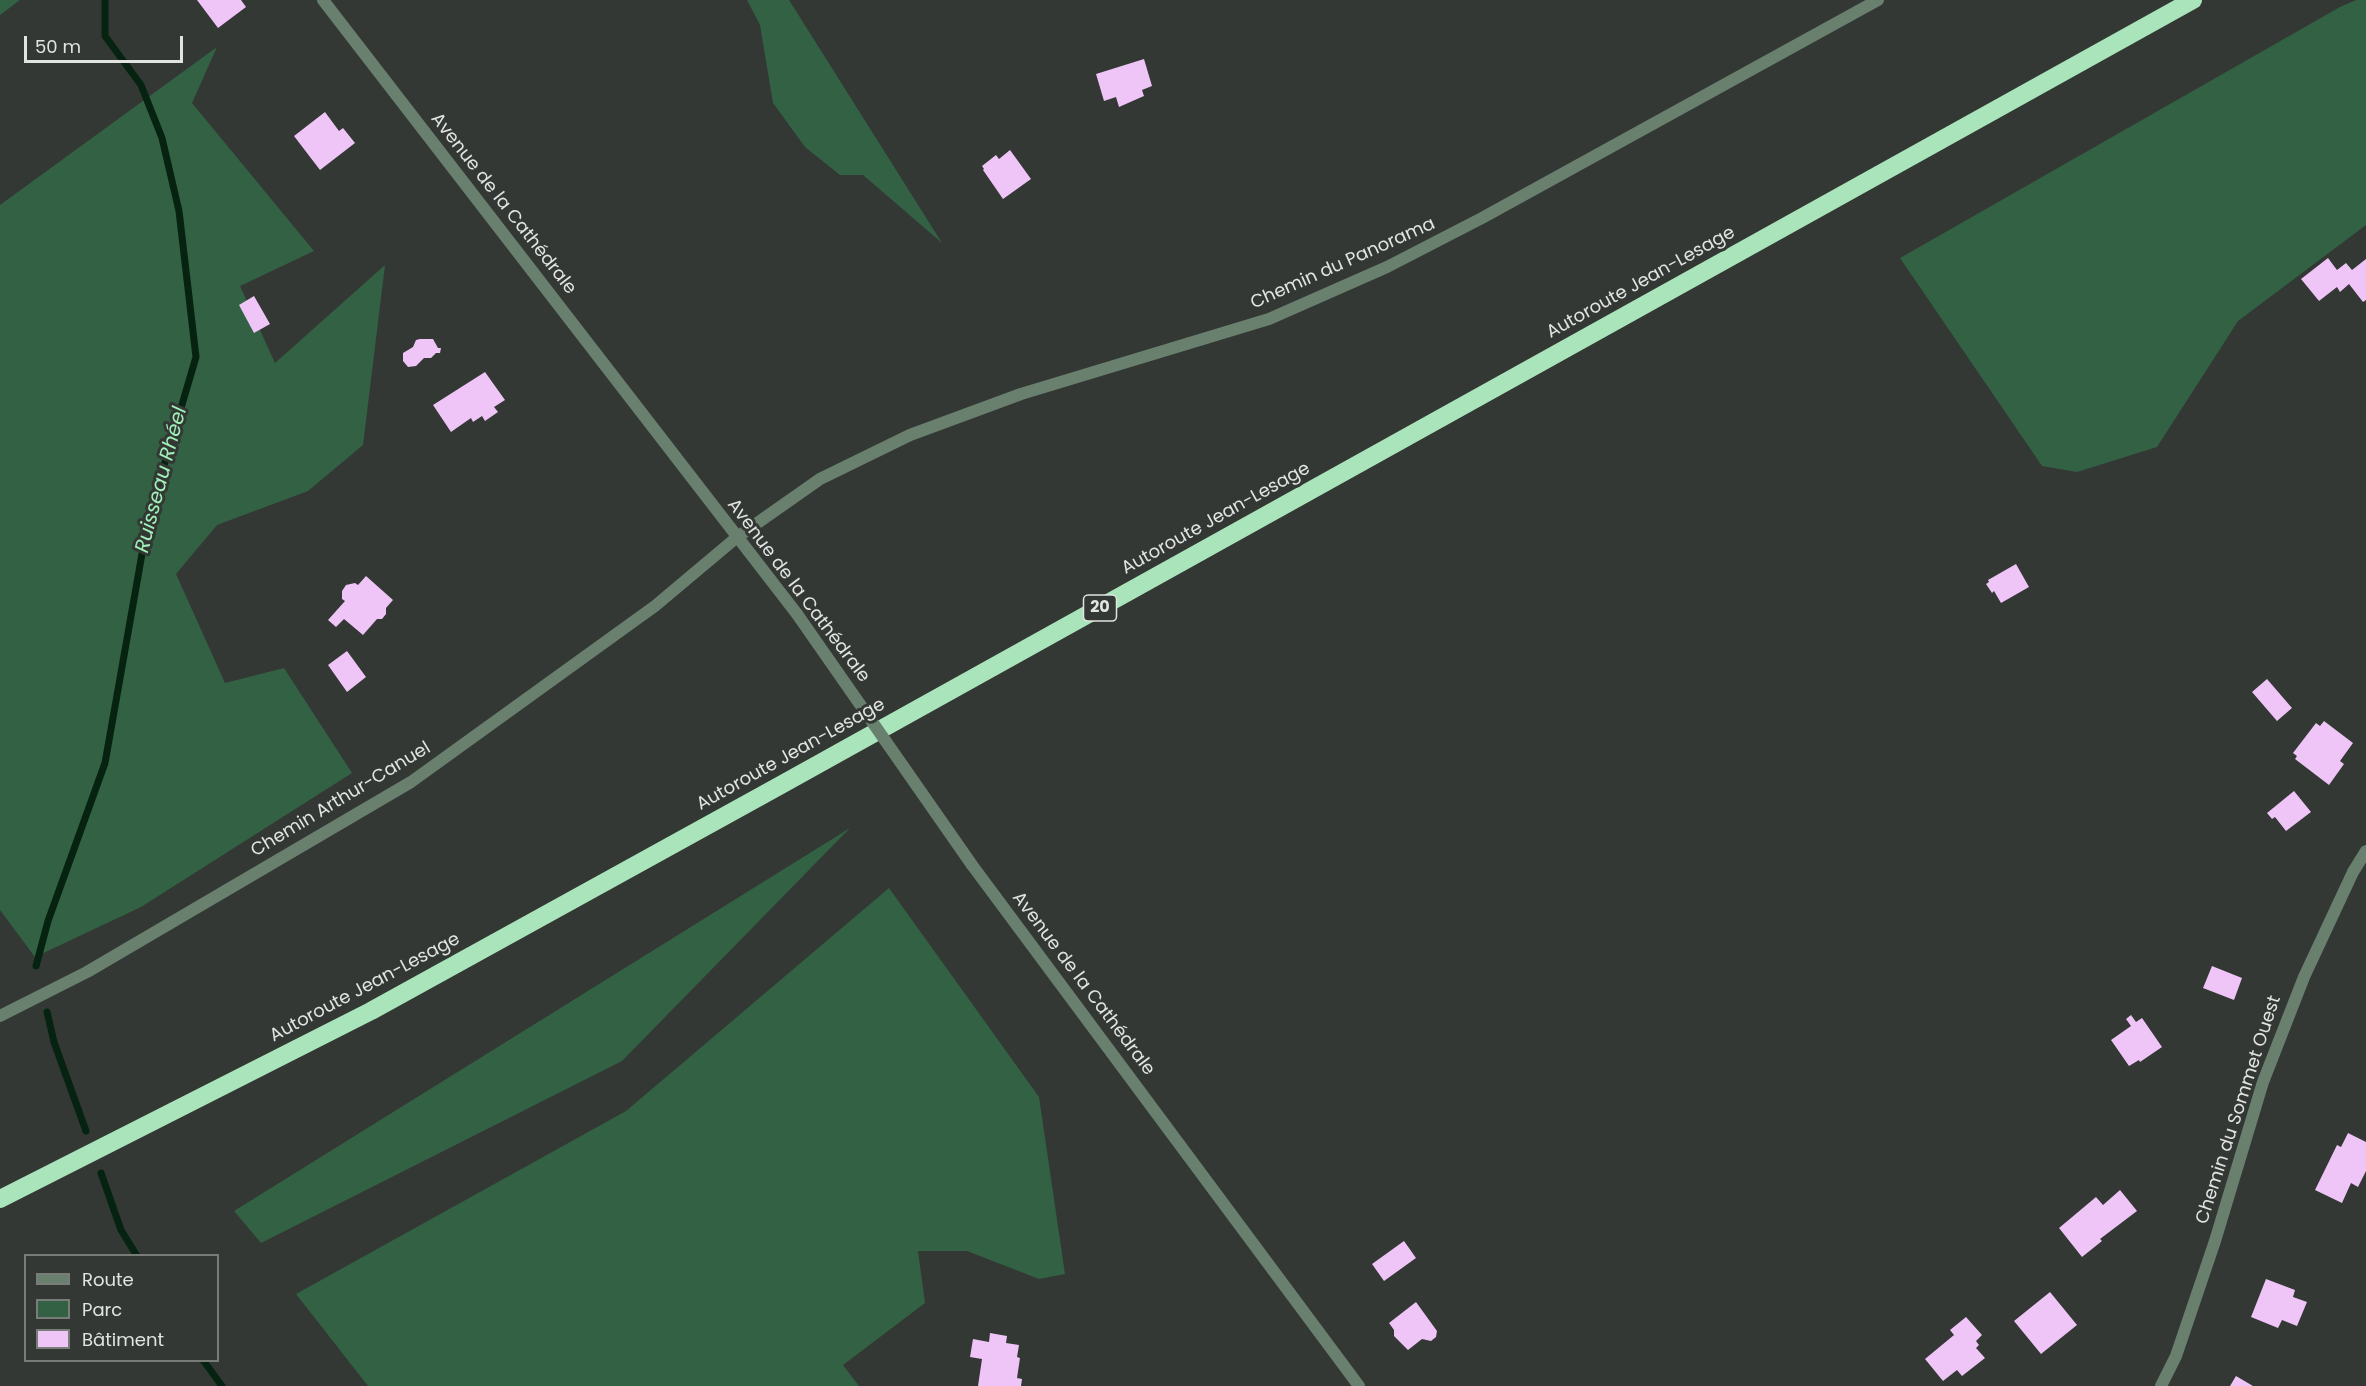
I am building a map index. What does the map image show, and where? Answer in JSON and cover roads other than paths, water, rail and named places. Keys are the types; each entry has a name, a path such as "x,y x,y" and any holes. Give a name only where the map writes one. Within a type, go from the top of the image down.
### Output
{"highway":[{"name":"Autoroute Jean-Lesage","path":"0,1199 382,1005 2193,0"}],"street":[{"name":"Avenue de la Cathédrale","path":"323,0 736,538 797,614 972,865 1359,1386"},
{"name":"Chemin du Panorama","path":"736,538 820,478 910,435 1021,393 1269,319 1387,267 1482,219 1878,0"},
{"name":"Chemin Arthur-Canuel","path":"0,1016 87,972 411,782 655,606 736,538"},
{"name":"Chemin du Sommet Ouest","path":"2161,1386 2176,1356 2215,1241 2263,1082 2304,976 2353,872 2366,851"}],"waterway":[{"name":"Ruisseau Rhéel","path":"36,966 48,921 105,763 148,520 196,357 179,211 162,138 141,85 105,36 105,0"},
{"name":"Ruisseau Rhéel","path":"47,1012 54,1042 86,1131"},
{"name":"Ruisseau Rhéel","path":"101,1173 121,1230 136,1254"},
{"name":"Ruisseau Rhéel","path":"204,1362 222,1386"}]}
